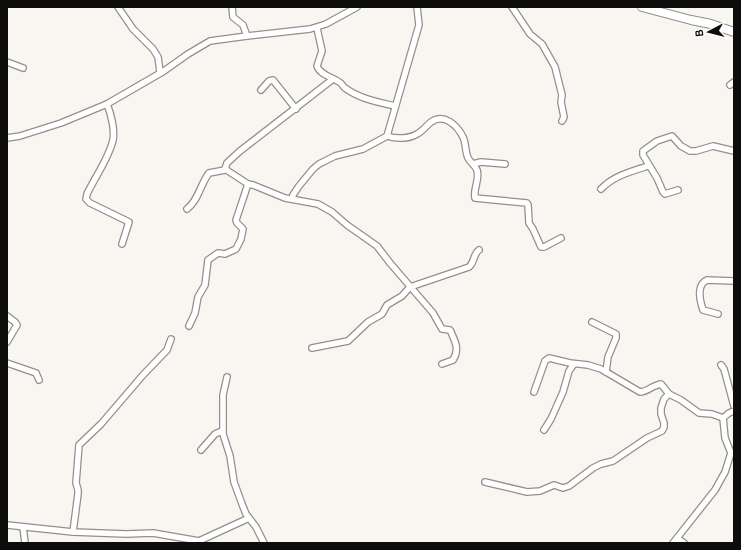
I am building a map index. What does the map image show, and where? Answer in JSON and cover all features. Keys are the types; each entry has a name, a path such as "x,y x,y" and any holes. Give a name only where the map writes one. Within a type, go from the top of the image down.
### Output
{"highway":[{"path":"642,7 711,24 734,32"}],"street":[{"path":"118,7 132,27 156,54 160,72"},
{"path":"232,7 233,17 243,25 247,36"},
{"path":"7,138 20,136 61,123 107,104 210,41 295,32 317,28 357,7"},
{"path":"387,136 419,25 417,7"},
{"path":"512,7 530,34 542,44 555,67 562,94 561,102 564,117 562,122"},
{"path":"317,28 322,51 317,67 321,72 338,81 346,89 360,96 395,106"},
{"path":"7,62 23,68"},
{"path":"225,170 227,163 274,124 296,109 333,79"},
{"path":"260,90 269,81 273,80 296,109"},
{"path":"107,104 110,114 113,140 86,199 90,203 129,222 122,244"},
{"path":"292,199 299,186 319,164 335,156 363,149 387,136 396,138 413,136 422,132 433,121 438,119 448,120 456,127 463,137 468,158 477,170 478,178 474,194 476,199 487,198 527,203 528,223 533,228 542,247 561,238"},
{"path":"678,190 664,193 657,178 648,166 642,152 657,141 670,136 674,136 678,144 690,151 696,151 713,146 734,151"},
{"path":"472,164 481,162 505,164"},
{"path":"601,189 624,174 648,166"},
{"path":"187,209 194,204 202,184 209,173 225,170 248,184 286,198 318,204 332,212 347,225 377,246 433,313 442,329 450,330 456,342 457,352 454,359 442,364"},
{"path":"189,326 195,313 198,296 205,285 208,260 218,253 225,254 236,249 241,239 243,229 236,220 248,184"},
{"path":"312,348 348,341 374,318 382,314 386,305 402,296 410,286 470,267 476,253 479,250"},
{"path":"718,314 703,310 700,295 702,285 704,281 707,280 734,281"},
{"path":"7,316 17,325 7,342"},
{"path":"592,322 616,334 616,338 608,356 606,372"},
{"path":"73,532 78,494 76,483 79,446 101,424 143,375 167,350 171,339"},
{"path":"534,392 539,374 546,359 552,358 574,364 593,366 606,372 638,392 644,392 660,384 669,394 681,400 699,413 712,414 723,418"},
{"path":"7,363 36,373 39,380"},
{"path":"544,430 551,419 574,364"},
{"path":"721,365 724,369 734,406"},
{"path":"226,377 223,395 222,431 230,456 234,482 246,514 256,527 264,543"},
{"path":"485,482 528,492 540,491 554,485 563,488 569,486 593,468 613,461 647,438 662,431 664,426 661,408 664,399 669,394"},
{"path":"723,418 734,411"},
{"path":"673,543 715,490 727,469 731,453 724,434 723,418"},
{"path":"200,450 214,434 222,431"},
{"path":"7,525 73,532 126,534 152,532 199,541 249,518"},
{"path":"23,527 25,543"},
{"path":"678,538 684,543"}]}
